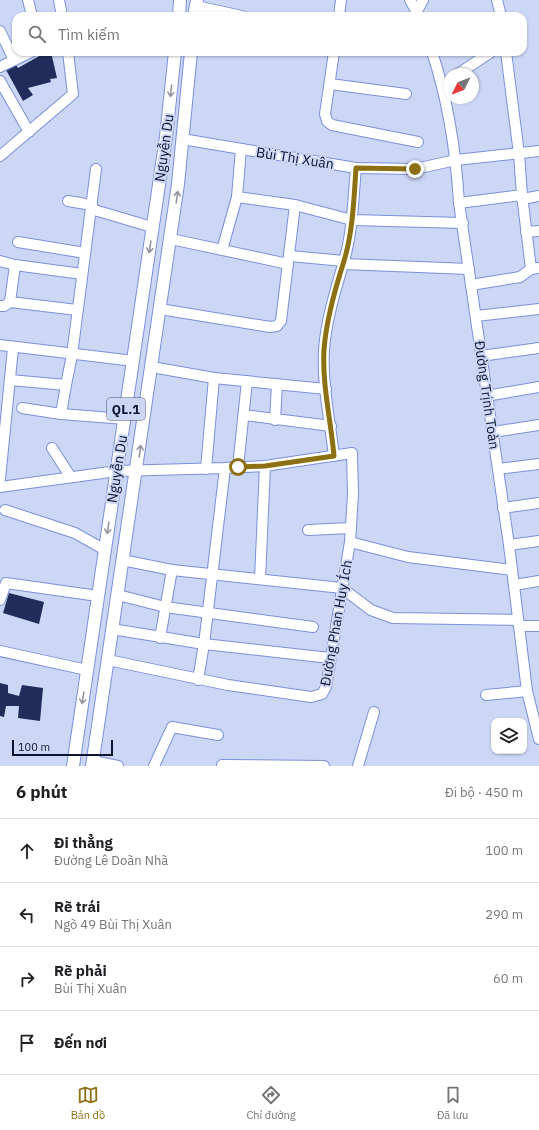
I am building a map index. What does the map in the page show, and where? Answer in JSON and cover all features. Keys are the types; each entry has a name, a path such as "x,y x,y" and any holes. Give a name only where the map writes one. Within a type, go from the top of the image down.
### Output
{"main road":[{"path":"180,7 196,7"},
{"name":"Nguyễn Du","path":"73,766 134,361 166,137 175,56"},
{"name":"Nguyễn Du","path":"93,763 122,560 171,239 178,184 190,56"},
{"path":"166,137 182,139"},
{"path":"146,275 165,279"},
{"path":"89,658 108,660"}],"street":[{"path":"28,0 31,12"},
{"path":"59,0 61,12"},
{"path":"340,12 341,0"},
{"path":"410,0 417,12"},
{"path":"418,12 423,0"},
{"path":"497,0 500,12"},
{"path":"196,7 222,12"},
{"path":"0,31 12,56"},
{"path":"12,56 14,60"},
{"path":"0,67 22,56"},
{"path":"0,156 73,94 68,56"},
{"path":"334,56 325,114 326,119 330,124 418,142"},
{"name":"Đường Trịnh Toàn","path":"434,56 443,74"},
{"path":"467,68 485,56"},
{"path":"472,285 520,277 535,269 526,232 519,154 507,56"},
{"path":"0,81 29,132"},
{"path":"330,84 406,94"},
{"name":"Đường Trịnh Toàn","path":"448,104 456,160 459,203 472,285 486,396 493,432 527,691 539,739"},
{"name":"Bùi Thị Xuân","path":"182,139 356,168 415,169 456,160 539,151"},
{"path":"222,250 237,197 241,149"},
{"path":"0,487 70,476 117,471 265,466 334,456 326,389 325,340 352,220 356,168"},
{"path":"61,414 72,355 96,169"},
{"path":"459,203 539,196"},
{"path":"237,197 295,205 352,220 463,223"},
{"path":"68,201 152,227"},
{"path":"160,309 273,327 281,320 295,205"},
{"path":"526,232 539,231"},
{"path":"171,239 222,250 289,260 469,269"},
{"path":"18,242 85,253"},
{"path":"0,261 15,265 82,274"},
{"path":"10,302 15,265"},
{"path":"0,306 4,306 10,302 78,310"},
{"path":"476,316 539,309"},
{"path":"0,345 13,348 134,361"},
{"path":"0,479 6,385 13,348"},
{"path":"481,356 539,348"},
{"path":"152,367 214,378 326,389"},
{"path":"206,469 214,378"},
{"path":"238,467 247,381"},
{"path":"275,420 277,384"},
{"path":"6,385 66,385"},
{"path":"486,396 539,387"},
{"path":"22,408 61,414 125,419"},
{"path":"244,415 331,426"},
{"path":"493,432 539,426"},
{"path":"52,448 70,476"},
{"name":"Đường Phan Huy Ích","path":"108,660 198,680 287,694 318,696 326,689 350,542 353,494 352,453 334,456"},
{"path":"498,469 539,464"},
{"path":"260,579 265,466"},
{"path":"198,680 208,614 225,468"},
{"path":"503,508 539,503"},
{"path":"5,510 75,533 105,550"},
{"path":"308,530 351,528"},
{"path":"508,545 539,541"},
{"path":"350,542 408,557 512,570"},
{"path":"122,560 172,570 342,588 371,610 393,618 518,623 539,626"},
{"path":"160,638 172,570"},
{"path":"514,585 539,581"},
{"path":"0,600 6,583 98,596"},
{"path":"118,595 165,607 312,627"},
{"path":"112,630 204,644 330,658"},
{"path":"0,651 87,670"},
{"path":"486,695 527,691"},
{"path":"358,766 374,712"},
{"path":"154,766 172,727 218,735"},
{"path":"93,763 118,766"},
{"path":"222,765 324,766"}],"building":[{"path":"39,56 52,56 57,78 50,79 51,82 28,88 33,95 23,101 5,68 14,62 18,68"},
{"path":"9,593 44,602 39,624 3,613"},
{"path":"0,683 8,685 8,693 19,696 22,685 43,688 40,721 18,718 19,706 6,706 4,717 0,716"}],"route":[{"path":"238,467 265,466 334,456 324,370 324,351 329,321 344,261 352,220 356,168 415,169"}]}
